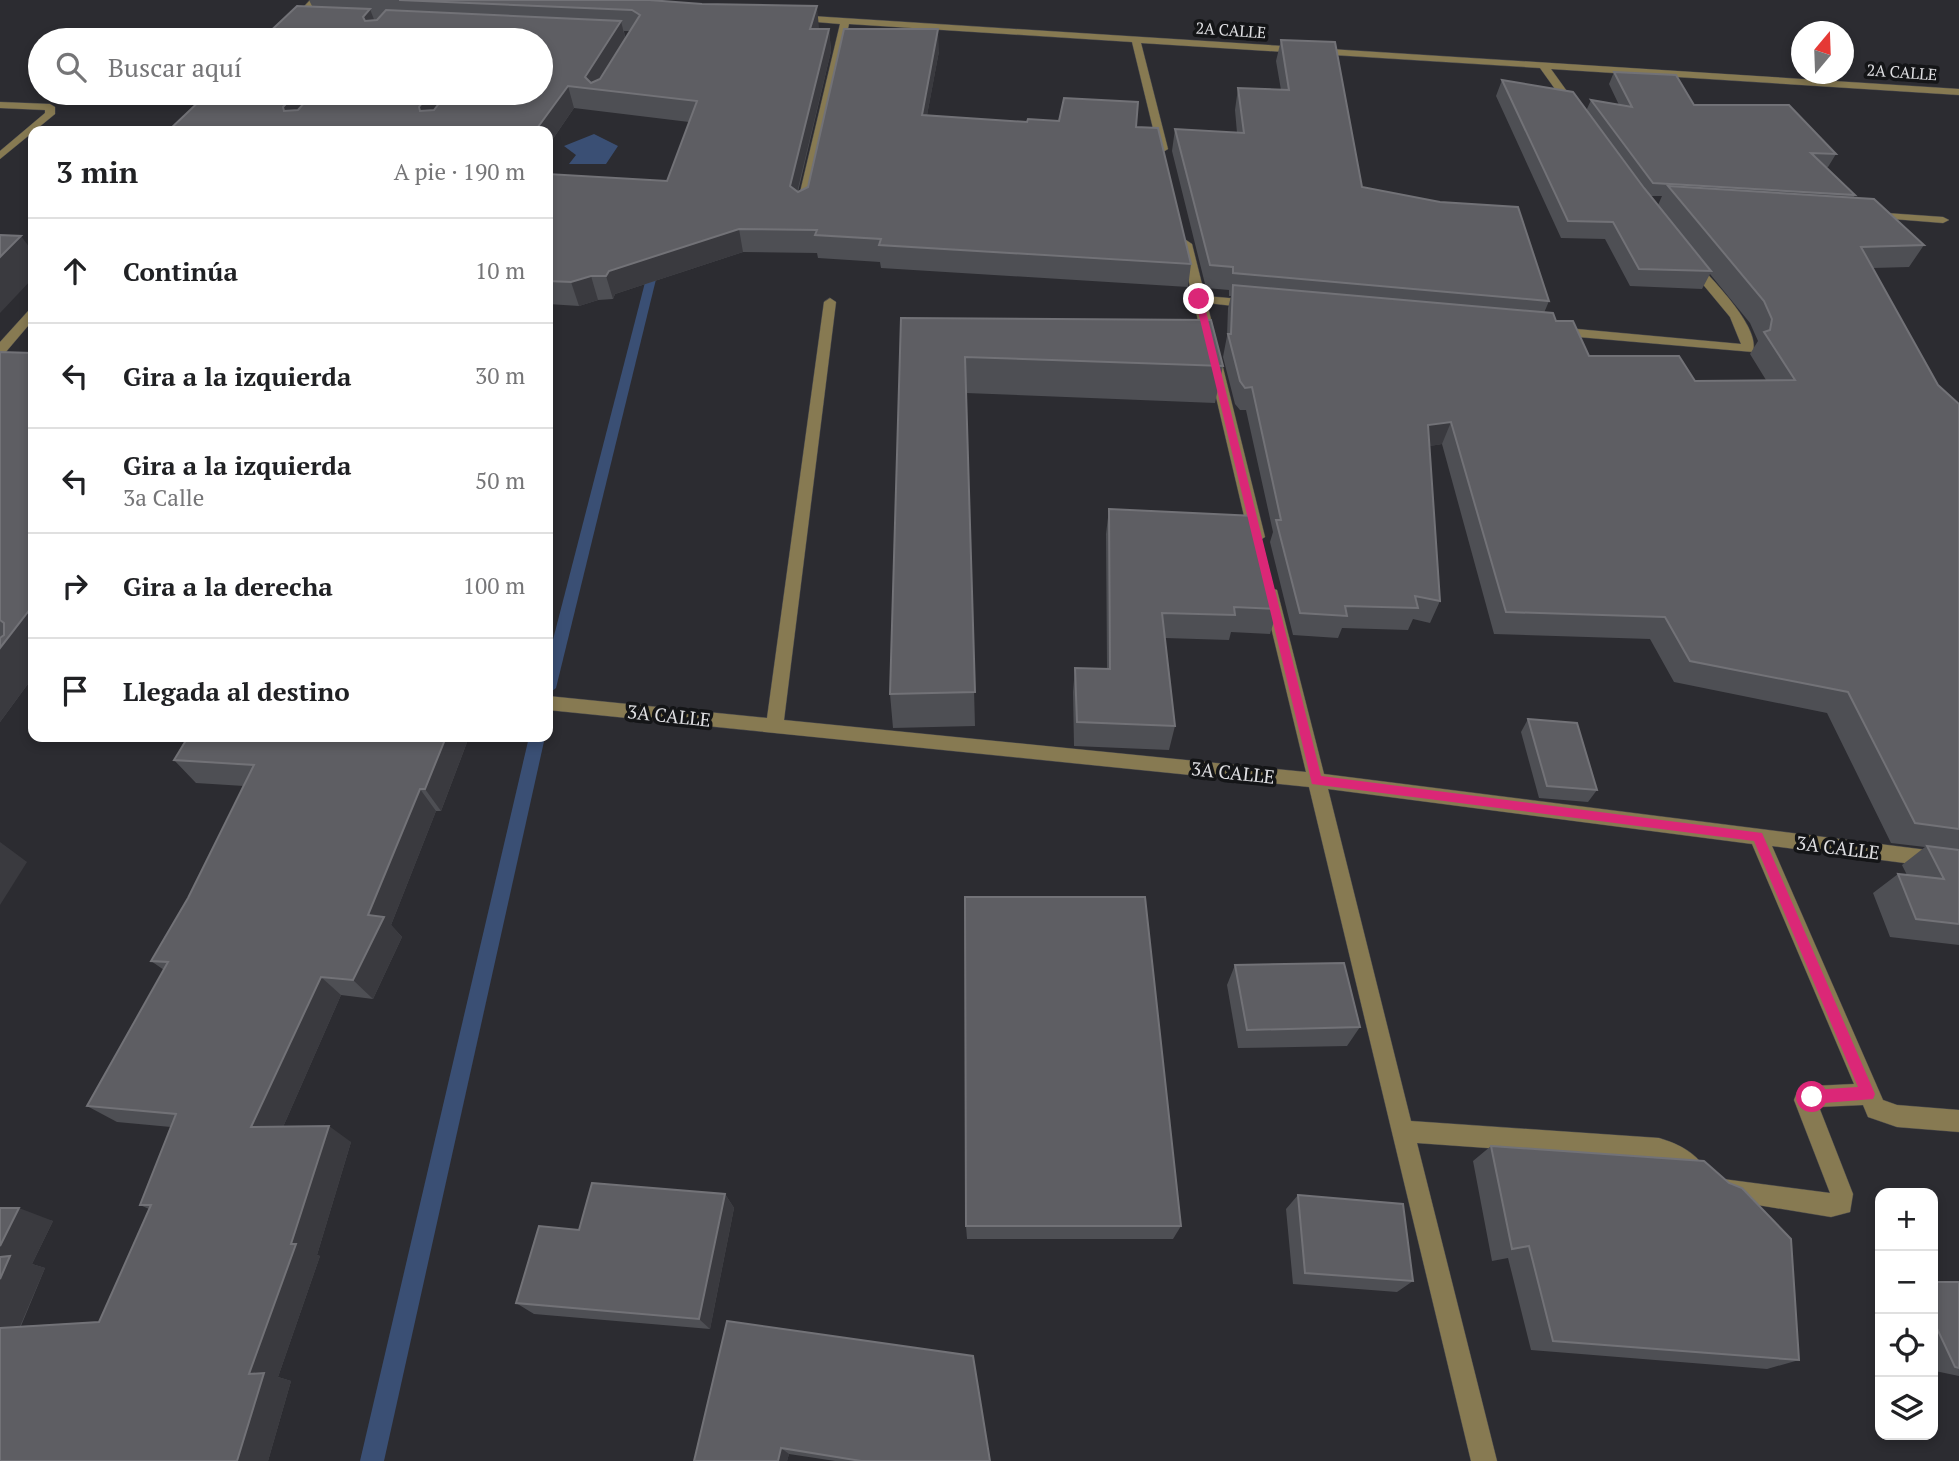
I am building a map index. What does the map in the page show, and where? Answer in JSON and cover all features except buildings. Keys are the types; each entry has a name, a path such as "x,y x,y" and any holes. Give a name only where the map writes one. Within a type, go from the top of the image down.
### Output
{"street":[{"path":"293,28 315,0"},
{"name":"2A CALLE","path":"781,18 1959,92"},
{"path":"802,210 845,21"},
{"path":"1136,40 1168,169"},
{"path":"1543,65 1584,122"},
{"path":"0,105 28,105"},
{"path":"36,126 50,114 50,107 41,105"},
{"path":"0,156 28,132"},
{"path":"1861,215 1943,220"},
{"path":"1184,234 1261,553"},
{"path":"1542,330 1748,349 1749,341 1743,328 1684,254"},
{"path":"1199,299 1268,305"},
{"path":"775,726 830,302"},
{"path":"0,350 28,319"},
{"path":"1268,580 1484,1461"},
{"name":"3A CALLE","path":"553,703 1316,780 1959,862"},
{"path":"1758,836 1876,1110 1883,1114 1959,1121"},
{"path":"1402,1131 1659,1149 1675,1154 1710,1188 1831,1205 1842,1203 1842,1194 1805,1100 1812,1097 1868,1094"}],"water":[{"path":"594,134 618,146 606,164 569,164 576,155 564,146"}],"waterway":[{"path":"553,668 655,263"},
{"path":"372,1461 536,742"}],"route":[{"path":"1199,299 1316,780 1758,836 1868,1094 1812,1097"}]}
